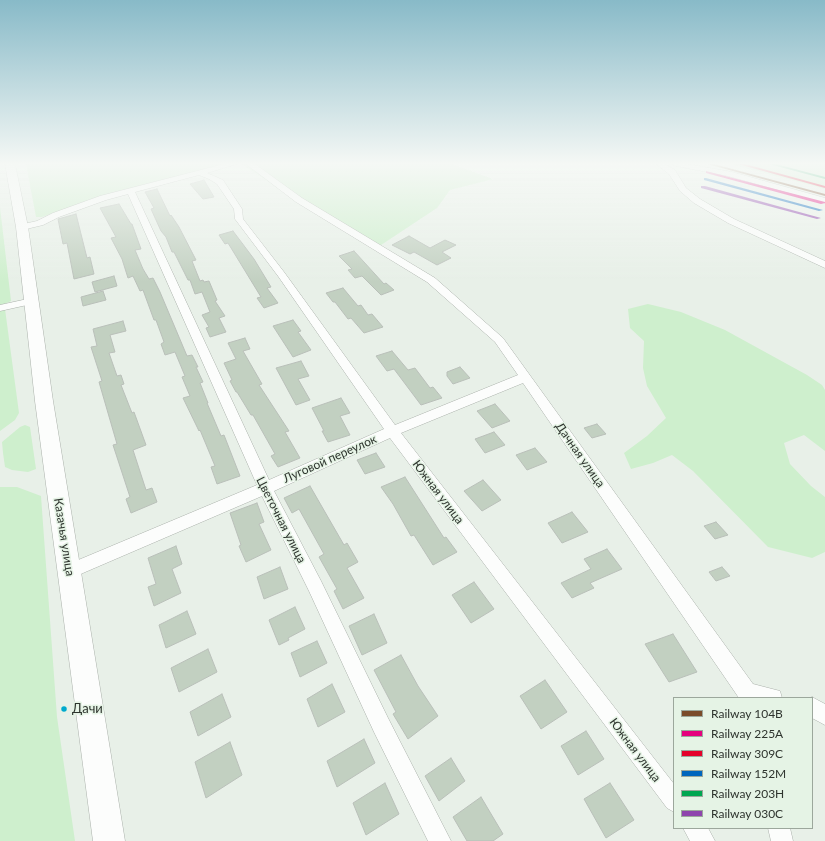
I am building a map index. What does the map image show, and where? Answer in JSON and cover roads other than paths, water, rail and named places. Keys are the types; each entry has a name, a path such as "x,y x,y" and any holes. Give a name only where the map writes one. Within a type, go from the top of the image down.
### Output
{"main road":[{"name":"Казачья улица","path":"17,203 32,301 44,401 70,571 80,652 109,841"}],"street":[{"path":"22,230 51,217 90,203"},
{"name":"Цветочная улица","path":"136,203 265,488 315,586 381,726 440,841"},
{"name":"Южная улица","path":"234,203 238,209 239,219 281,274 392,432 673,800"},
{"name":"Дачная улица","path":"304,203 431,280 499,340 748,695"},
{"path":"701,203 731,221 825,265"},
{"path":"0,308 32,301"},
{"name":"Луговой переулок","path":"70,571 392,432 525,378"},
{"path":"748,695 765,697"},
{"path":"813,708 825,715"},
{"path":"695,829 704,841"},
{"path":"779,829 782,841"}],"rail line":[{"name":"030C","path":"764,203 819,218"},
{"name":"152М","path":"796,203 821,210"}],"place":[{"name":"Дачи","path":"64,709"}]}
